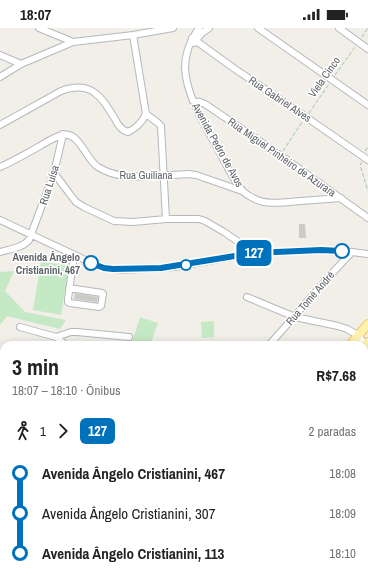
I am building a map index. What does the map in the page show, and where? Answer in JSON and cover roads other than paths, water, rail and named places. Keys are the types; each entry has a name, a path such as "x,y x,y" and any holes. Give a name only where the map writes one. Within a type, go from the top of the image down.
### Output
{"main road":[{"path":"353,341 368,324"}],"street":[{"path":"39,28 73,42"},
{"path":"0,77 21,64 73,42 133,35 173,28"},
{"name":"Avenida Pedro de Avos","path":"199,28 186,57 185,66 189,91 231,174 242,191 256,200 271,203 340,198"},
{"path":"258,28 368,104"},
{"path":"339,28 368,49"},
{"path":"194,39 206,29"},
{"path":"0,125 60,90 78,87 90,90 100,96 118,125 125,131 131,131 138,126 146,114 133,35"},
{"name":"Rua Gabriel Alves","path":"194,39 366,159"},
{"path":"0,55 21,64"},
{"name":"Rua Miguel Pinheiro de Azurara","path":"194,101 205,104 368,218"},
{"path":"146,114 161,126 166,219"},
{"path":"0,167 64,134"},
{"name":"Rua Guiliana","path":"64,134 75,138 90,160 106,172 127,177 188,174 196,175 242,191"},
{"name":"Rua Luísa","path":"32,234 54,173 64,134"},
{"path":"54,173 76,202 114,221 133,222 193,218 205,221 240,242 253,253"},
{"path":"0,220 96,265 104,268 122,270 175,267 253,253 321,250 368,254"},
{"path":"0,252 22,246 30,240 32,234"},
{"name":"Rua Tomé André","path":"273,341 352,252"},
{"path":"70,288 102,293 102,306 99,308 69,303 68,301 74,255"},
{"path":"247,297 295,317 347,329 358,335 363,341"},
{"path":"20,327 56,337 61,341"},
{"path":"56,337 71,332 129,337"}],"place":[{"name":"Avenida Ângelo Cristianini, 467","path":"91,263"}]}
